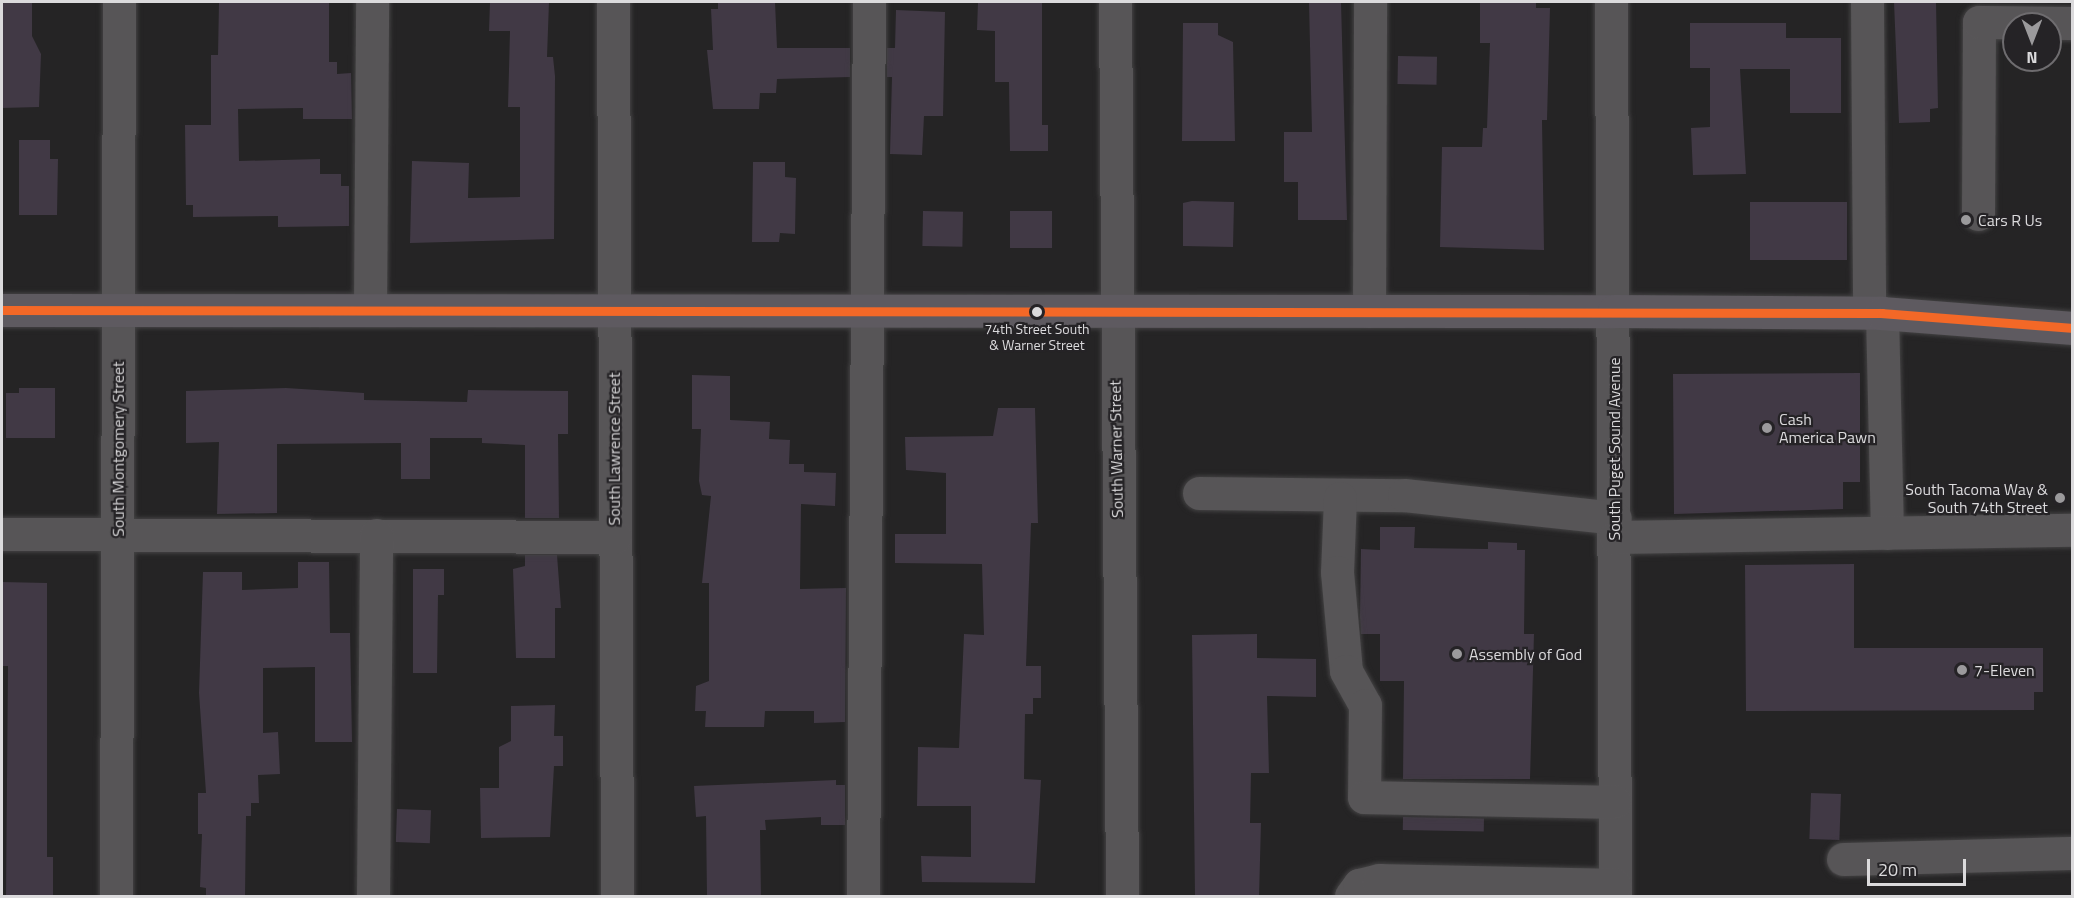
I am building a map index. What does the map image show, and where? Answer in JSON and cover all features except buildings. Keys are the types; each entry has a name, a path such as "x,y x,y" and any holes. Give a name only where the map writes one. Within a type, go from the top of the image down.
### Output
{"main road":[{"path":"2,310 1614,311 1875,314 2073,328"}],"street":[{"name":"South Montgomery Street","path":"116,897 119,2"},
{"path":"370,310 372,2"},
{"name":"South Lawrence Street","path":"613,2 617,897"},
{"path":"863,897 870,2"},
{"name":"South Warner Street","path":"1115,2 1114,311 1122,897"},
{"path":"1369,311 1370,2"},
{"name":"South Puget Sound Avenue","path":"1611,2 1615,891"},
{"path":"1866,2 1875,314 1887,533"},
{"path":"1978,214 1978,22 2073,23"},
{"path":"1199,494 1340,498 1404,495 1615,528 1887,533 2073,530"},
{"path":"1340,498 1337,572 1346,671 1365,705 1364,797 1615,802"},
{"path":"2,534 615,537"},
{"path":"373,897 376,535"},
{"path":"1843,859 2073,853"},
{"path":"1355,891 1378,880 1615,891"}],"transit line":[{"path":"2,310 1882,313 2072,328"}],"place":[{"name":"Cars R Us","path":"1966,220"},
{"name":"74th Street South & Warner Street","path":"1037,312"},
{"name":"Cash America Pawn","path":"1767,428"},
{"name":"South Tacoma Way & South 74th Street","path":"2060,498"},
{"name":"Assembly of God","path":"1457,654"},
{"name":"7-Eleven","path":"1962,670"}]}
